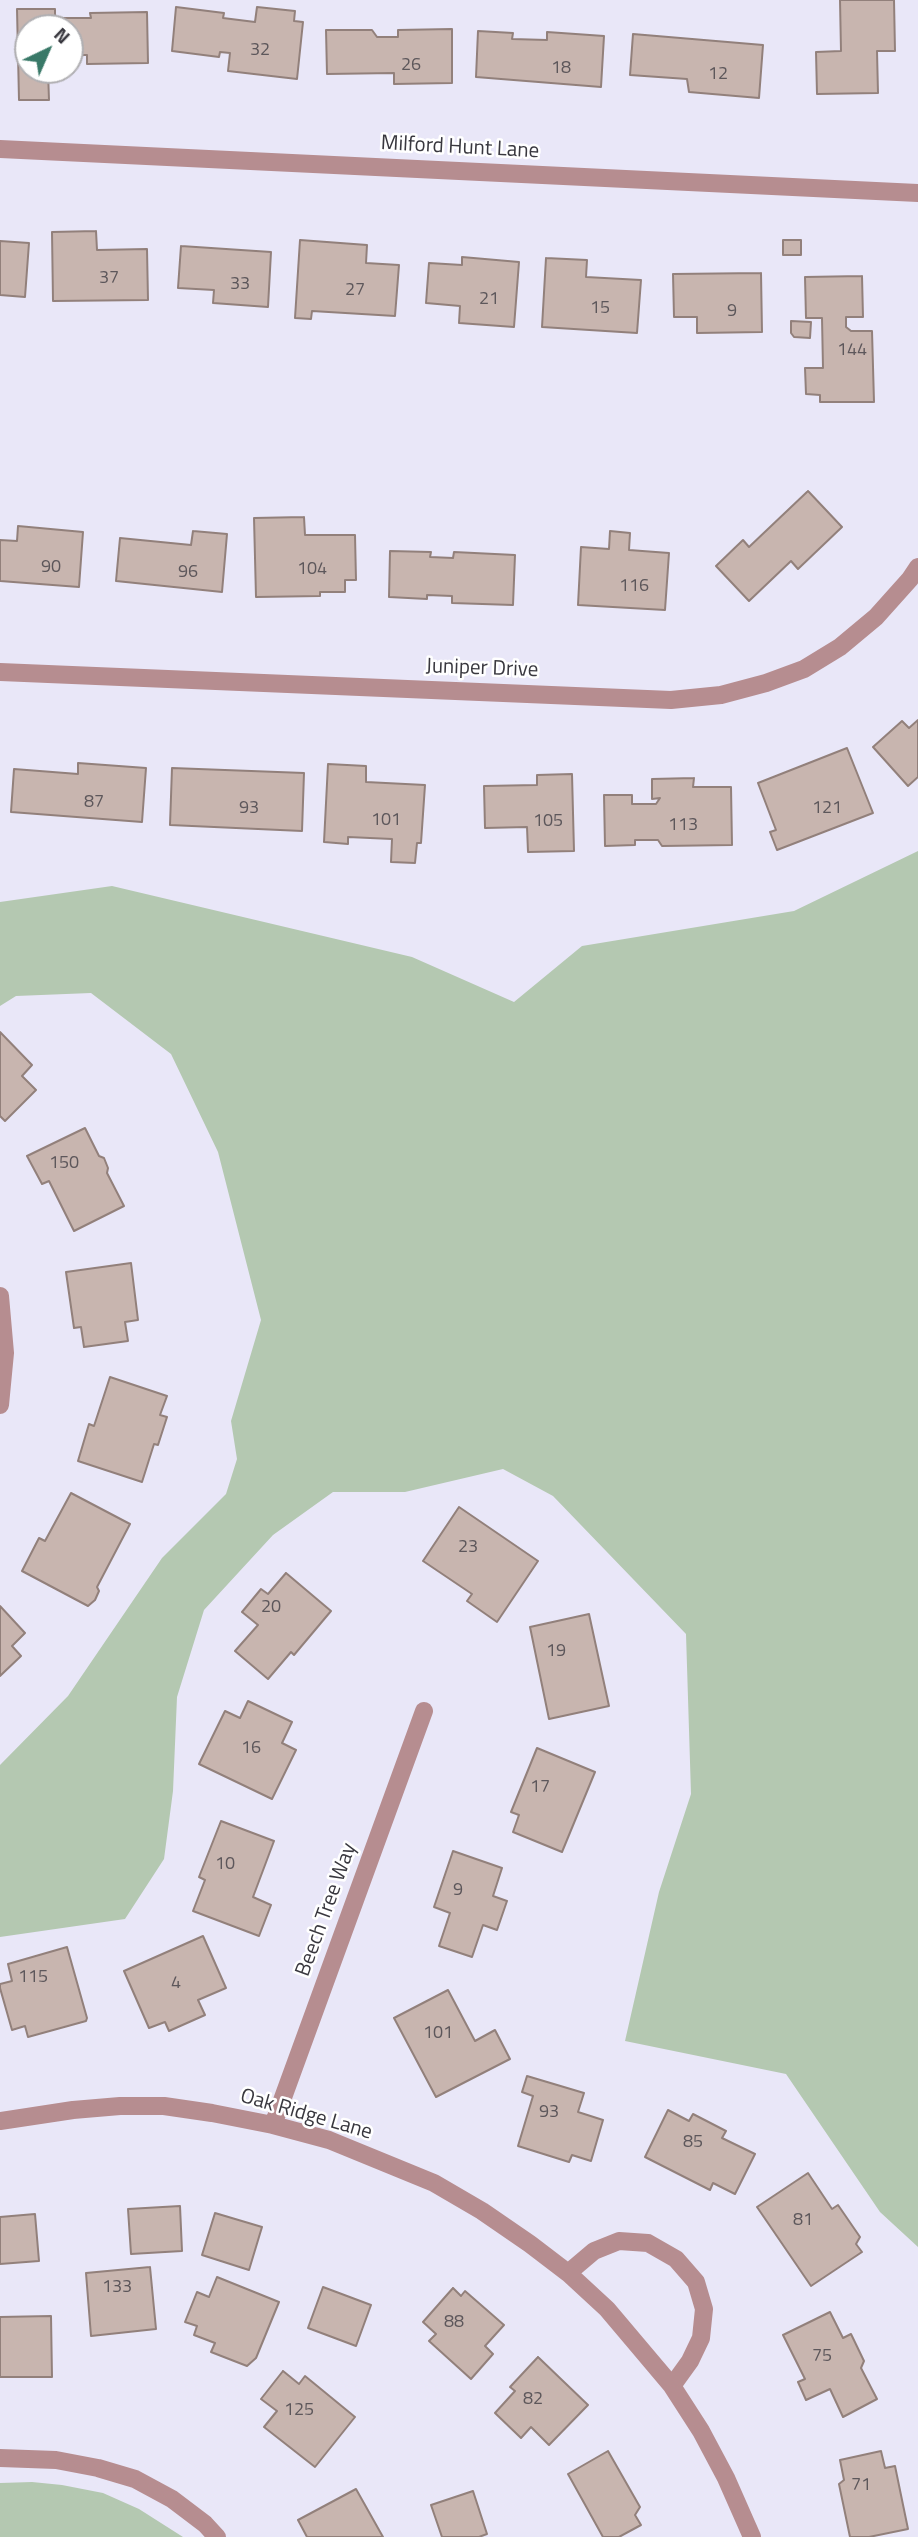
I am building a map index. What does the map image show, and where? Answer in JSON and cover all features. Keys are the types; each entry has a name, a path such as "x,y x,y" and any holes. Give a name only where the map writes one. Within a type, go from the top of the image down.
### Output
{"street":[{"name":"Milford Hunt Lane","path":"0,149 918,193"},
{"name":"Juniper Drive","path":"0,672 671,700 721,695 791,674 840,647 876,617 918,567"},
{"path":"0,1296 5,1353 0,1405"},
{"name":"Beech Tree Way","path":"273,2124 424,1711"},
{"name":"Oak Ridge Lane","path":"0,2121 120,2106 153,2106 212,2113 273,2124 329,2140 434,2183 482,2211 568,2273 607,2309 672,2386 707,2443 752,2537"},
{"path":"568,2273 594,2251 619,2241 648,2243 676,2259 696,2283 704,2309 701,2338 690,2361 672,2386"},
{"path":"0,2458 56,2460 135,2479 172,2499 218,2537"}],"green space":[{"path":"918,851 918,2247 880,2212 786,2074 625,2041 659,1892 691,1794 686,1634 553,1496 503,1469 405,1492 333,1492 273,1535 204,1610 177,1697 173,1791 164,1859 125,1919 0,1937 0,1765 68,1696 162,1558 226,1494 237,1459 231,1421 261,1320 218,1152 171,1054 91,993 16,996 0,1006 0,902 112,886 412,957 514,1002 582,946 794,911"},
{"path":"32,2482 103,2493 139,2509 183,2537 0,2537 0,2483"}],"building":[{"path":"840,0 894,0 895,51 877,51 878,93 817,94 816,52 841,51"},
{"path":"176,7 224,13 223,18 255,22 257,7 295,11 294,21 303,22 297,79 228,71 230,53 220,52 219,57 172,51"},
{"path":"17,9 55,9 55,14 17,14"},
{"path":"147,12 148,63 87,64 87,55 84,55 84,18 91,18 90,13"},
{"path":"452,29 452,83 394,84 394,73 327,74 326,30 372,30 377,37 398,37 398,30"},
{"path":"478,31 513,33 512,39 547,40 547,32 604,36 601,87 476,77"},
{"path":"633,34 763,45 759,98 689,92 687,79 630,75"},
{"path":"19,84 48,84 49,100 19,100"},
{"path":"96,231 97,250 147,249 148,300 53,301 52,232"},
{"path":"300,240 367,245 366,263 399,265 395,316 312,311 311,319 295,318"},
{"path":"783,240 801,240 801,255 783,255"},
{"path":"0,241 29,243 25,297 0,295"},
{"path":"181,246 271,252 268,307 213,303 214,290 178,288"},
{"path":"462,257 519,262 514,327 459,323 460,306 426,303 429,263 462,265"},
{"path":"546,258 587,260 586,277 641,280 637,333 542,327"},
{"path":"761,273 762,332 697,333 697,317 674,317 673,274"},
{"path":"862,276 863,317 846,317 846,327 851,331 872,331 874,402 820,402 820,395 806,394 805,368 823,368 822,318 806,318 805,277"},
{"path":"791,321 811,322 810,338 794,337 791,333"},
{"path":"808,491 842,527 798,569 791,561 749,601 716,566 743,540 749,547"},
{"path":"304,517 305,535 355,535 356,580 345,580 345,592 320,592 320,596 256,597 254,518"},
{"path":"18,526 83,532 79,587 0,581 0,540 17,541"},
{"path":"193,531 227,534 222,592 116,581 120,538 191,545"},
{"path":"610,531 630,533 629,550 669,553 665,610 578,605 581,547 609,549"},
{"path":"390,551 431,552 430,557 453,558 454,552 515,555 513,605 452,603 452,596 427,595 427,599 389,597"},
{"path":"918,720 918,777 908,786 873,747 902,721 909,728"},
{"path":"847,748 873,813 777,850 770,832 776,830 758,783"},
{"path":"78,763 146,768 142,822 11,812 14,769 78,774"},
{"path":"328,764 366,766 366,782 425,785 421,843 417,843 415,863 391,862 392,839 348,837 348,844 324,842"},
{"path":"172,768 304,773 302,831 170,825"},
{"path":"572,774 574,851 528,852 527,827 485,828 484,786 537,785 537,775"},
{"path":"694,778 693,787 731,787 732,845 662,846 658,840 635,840 635,845 605,846 604,795 632,795 632,804 656,804 660,798 652,799 652,779"},
{"path":"0,1032 32,1065 22,1076 36,1090 5,1121 0,1116"},
{"path":"85,1128 99,1156 104,1158 107,1173 124,1206 74,1231 49,1181 42,1184 27,1156"},
{"path":"131,1263 138,1320 125,1322 128,1341 84,1347 81,1327 74,1328 66,1272"},
{"path":"110,1377 167,1396 160,1415 167,1417 158,1445 154,1444 142,1482 78,1461 89,1424 94,1426"},
{"path":"71,1493 130,1524 97,1587 99,1591 95,1600 88,1606 22,1571 39,1538 45,1541"},
{"path":"459,1507 538,1561 497,1622 467,1601 472,1594 423,1561"},
{"path":"286,1573 331,1611 294,1655 291,1652 268,1679 235,1651 258,1625 242,1612 261,1589 268,1594"},
{"path":"0,1606 25,1633 12,1646 21,1656 0,1676"},
{"path":"589,1614 609,1706 549,1719 530,1627"},
{"path":"248,1701 292,1722 282,1743 296,1750 272,1799 199,1764 225,1711 240,1718"},
{"path":"537,1748 595,1772 562,1852 513,1832 519,1815 511,1812"},
{"path":"221,1821 274,1841 253,1897 271,1905 259,1936 193,1911 205,1880 199,1877"},
{"path":"453,1851 502,1868 493,1896 507,1901 497,1930 483,1925 472,1957 439,1946 450,1913 434,1907"},
{"path":"203,1936 226,1988 198,2000 205,2015 169,2031 165,2022 149,2028 124,1971"},
{"path":"67,1947 86,2021 28,2037 25,2026 12,2030 0,1988 0,1984 12,1981 8,1964"},
{"path":"448,1990 475,2041 495,2030 510,2059 436,2097 394,2018"},
{"path":"527,2076 584,2093 578,2112 603,2120 591,2161 572,2155 569,2162 518,2146 533,2096 522,2092"},
{"path":"668,2110 689,2121 693,2114 726,2131 722,2138 755,2154 735,2194 713,2183 710,2190 645,2157"},
{"path":"808,2173 832,2209 838,2205 860,2237 856,2244 862,2252 811,2286 757,2207"},
{"path":"180,2206 182,2251 131,2254 128,2209"},
{"path":"215,2213 262,2227 249,2270 202,2255"},
{"path":"35,2214 39,2261 0,2264 0,2217"},
{"path":"150,2267 156,2329 91,2336 86,2273"},
{"path":"217,2277 279,2302 256,2358 247,2366 211,2352 215,2343 194,2335 197,2326 185,2322 197,2292 209,2297"},
{"path":"323,2287 371,2305 356,2346 308,2328"},
{"path":"453,2288 461,2296 465,2291 504,2325 485,2346 493,2354 471,2379 429,2341 436,2334 423,2322"},
{"path":"830,2312 843,2338 851,2334 864,2361 861,2368 877,2399 843,2417 830,2389 806,2400 798,2382 805,2379 783,2335"},
{"path":"51,2316 52,2377 0,2377 0,2317"},
{"path":"538,2357 588,2405 549,2445 531,2427 521,2438 495,2413 515,2391 510,2387"},
{"path":"283,2371 299,2384 305,2376 355,2417 315,2467 264,2427 277,2411 261,2399"},
{"path":"608,2451 640,2507 635,2515 641,2525 619,2537 603,2537 568,2474"},
{"path":"881,2451 885,2468 895,2466 908,2529 869,2537 850,2537 839,2484 844,2480 840,2460"},
{"path":"356,2489 383,2537 307,2537 298,2520"},
{"path":"473,2491 487,2534 479,2537 442,2537 431,2505"}]}
